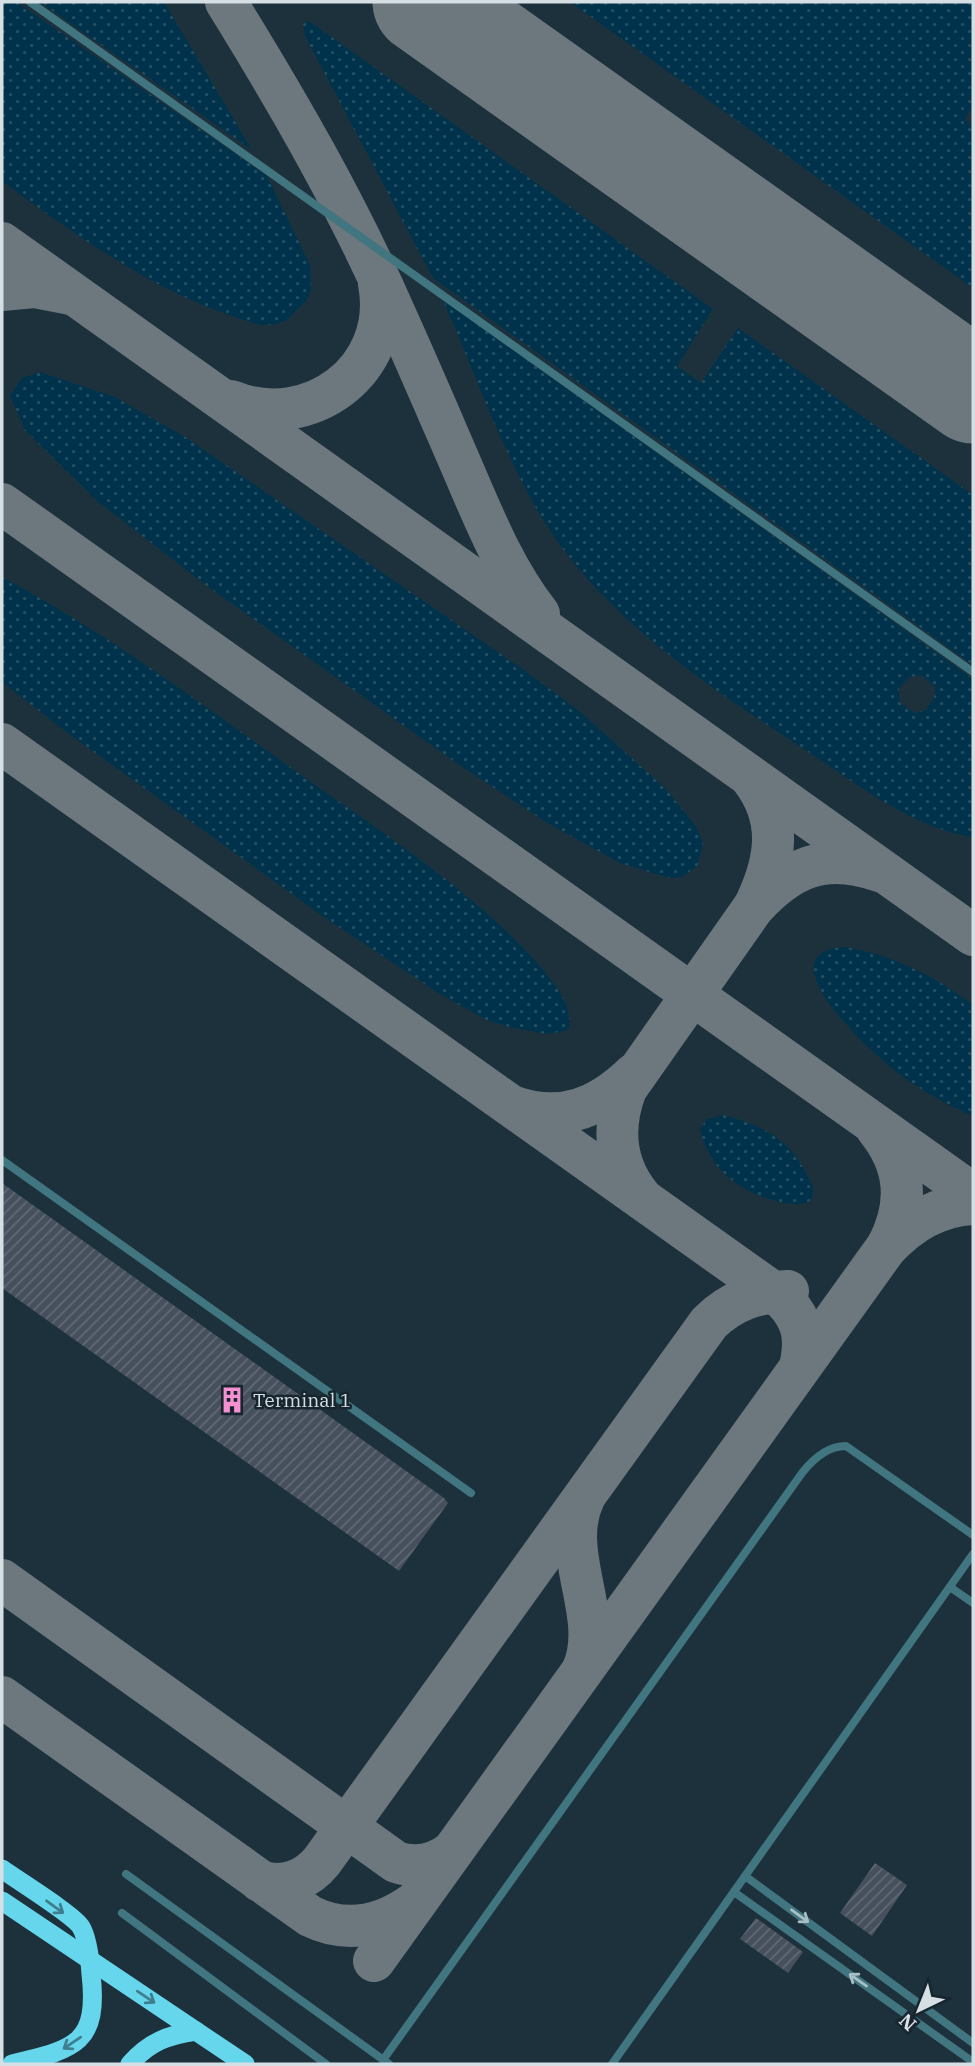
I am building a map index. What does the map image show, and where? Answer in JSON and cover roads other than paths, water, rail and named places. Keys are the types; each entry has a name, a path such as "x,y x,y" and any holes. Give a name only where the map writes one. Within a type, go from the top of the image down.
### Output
{"highway":[{"path":"2,1869 80,1926 90,1959 95,2006 92,2021 81,2037 56,2053 12,2064 2,2056"},
{"path":"2,1901 245,2064"},
{"path":"130,2064 144,2048 169,2035 196,2031"}],"lane":[{"path":"30,2 973,672"},
{"path":"2,1160 471,1493"},
{"path":"125,1874 386,2062 811,1463 832,1448 846,1446 973,1535"},
{"path":"612,2064 973,1554"},
{"path":"950,1587 973,1603"},
{"path":"745,1876 973,2043"},
{"path":"734,1892 973,2062"},
{"path":"122,1913 326,2064"}],"place":[{"name":"Terminal 1","path":"232,1400"}]}
